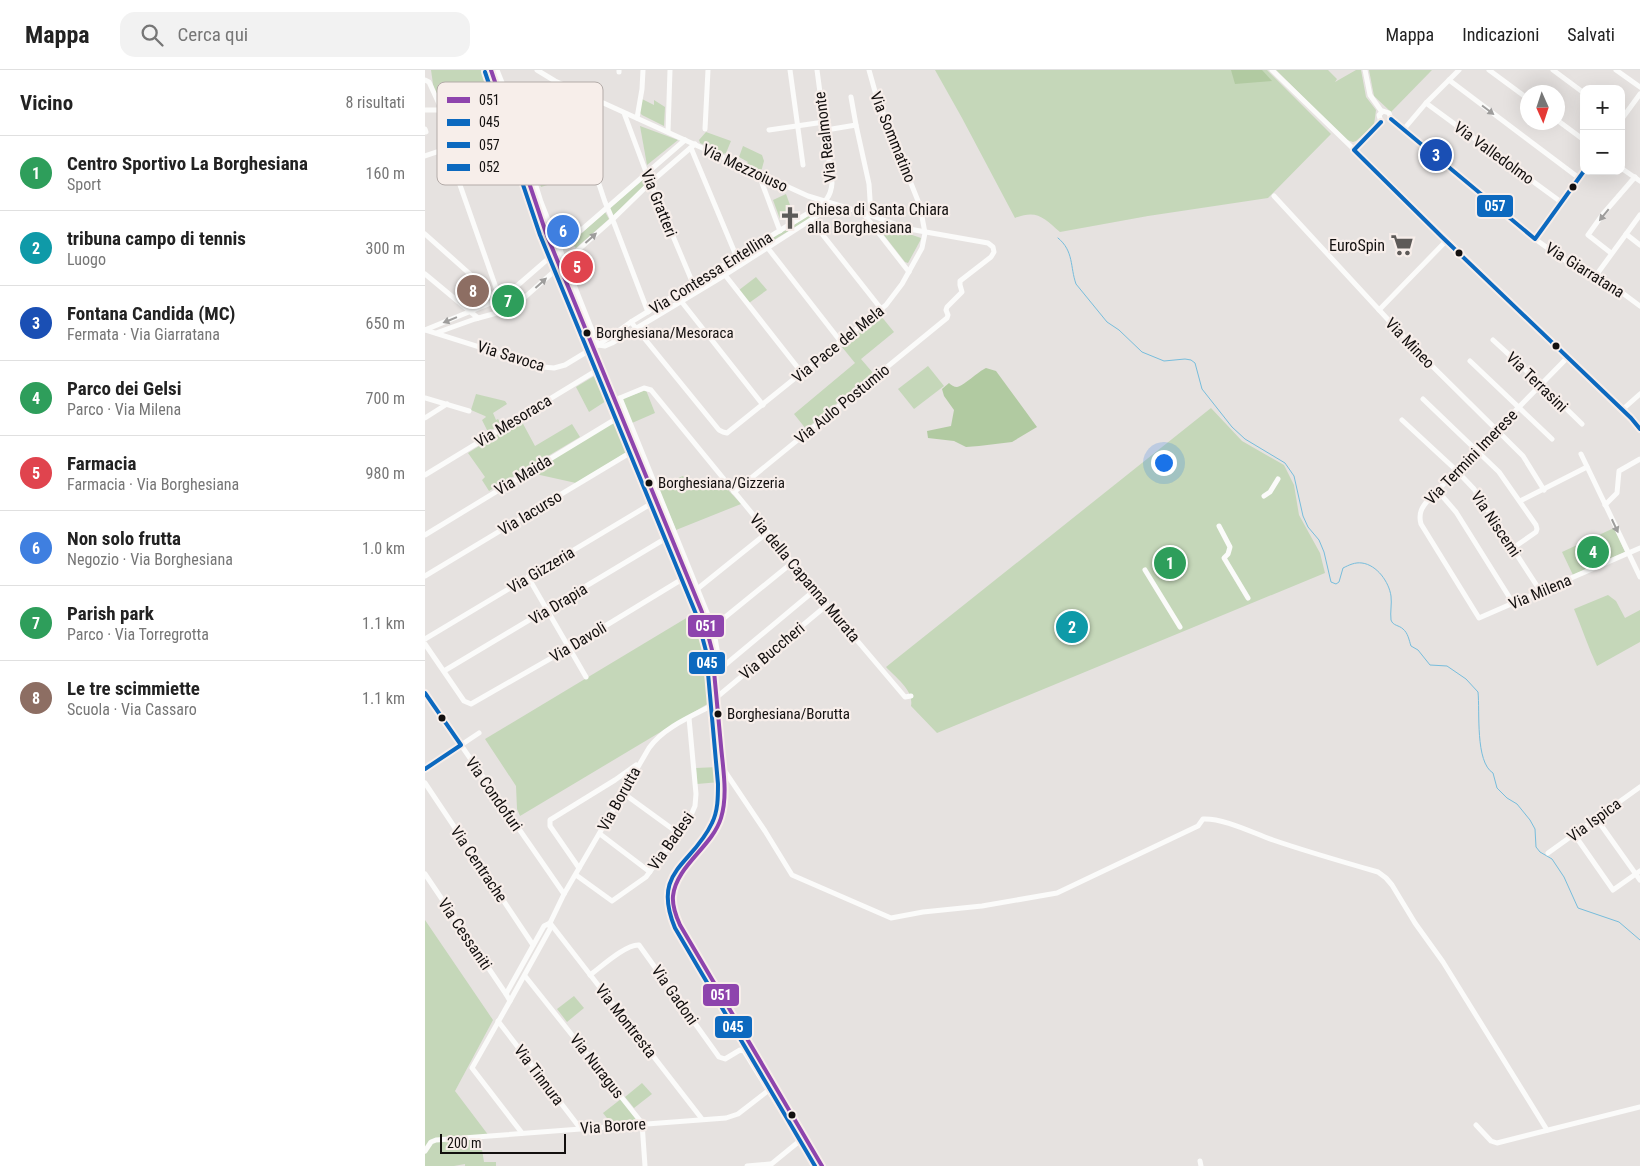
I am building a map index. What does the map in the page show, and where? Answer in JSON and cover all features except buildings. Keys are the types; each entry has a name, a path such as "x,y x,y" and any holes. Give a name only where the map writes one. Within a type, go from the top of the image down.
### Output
{"street":[{"path":"491,70 495,82"},
{"path":"497,70 502,82"},
{"name":"Via Mezzoiuso","path":"537,70 558,82"},
{"path":"637,118 642,92 643,70"},
{"path":"668,132 670,70"},
{"path":"705,129 708,70"},
{"path":"790,70 803,165"},
{"name":"Via Realmonte","path":"817,70 832,185 825,202"},
{"name":"Via Sommatino","path":"869,70 876,95 921,208 925,233"},
{"path":"1272,70 1640,429"},
{"path":"1365,70 1370,93 1382,112"},
{"path":"1404,129 1426,103 1459,70"},
{"path":"1489,70 1520,93"},
{"path":"1553,70 1580,90"},
{"path":"1616,70 1640,87"},
{"path":"425,80 430,83 437,100"},
{"path":"1449,80 1579,178"},
{"path":"1625,115 1640,94"},
{"path":"851,97 869,184 871,215"},
{"name":"Via Mezzoiuso","path":"603,103 792,190 834,205 863,212 903,228 992,245"},
{"name":"Via Valledolmo","path":"1426,103 1561,202"},
{"path":"1381,122 1387,123 1391,119 1389,113 1386,111 1382,112"},
{"path":"1381,122 1379,117 1382,112"},
{"name":"Via Gratteri","path":"624,113 696,291"},
{"name":"Via Giarratana","path":"1391,119 1535,239 1572,264 1597,274 1640,306"},
{"path":"769,130 824,122"},
{"path":"1354,150 1381,122"},
{"path":"826,130 856,126"},
{"path":"1565,126 1580,137"},
{"path":"425,330 499,300 685,140"},
{"path":"436,333 512,308 693,146 740,264"},
{"path":"425,156 437,152"},
{"path":"1611,253 1589,235 1603,214 1637,179 1625,171"},
{"path":"759,174 780,231"},
{"path":"1535,239 1581,175"},
{"path":"460,185 499,300"},
{"path":"522,185 533,219 555,271 593,348"},
{"path":"529,185 538,213 557,251 565,262 599,369 711,640 717,697 715,704"},
{"path":"536,185 560,266 593,348"},
{"path":"600,185 648,312"},
{"name":"Via Mineo","path":"1275,196 1417,351 1527,461 1544,490"},
{"name":"Via Contessa Entellina","path":"593,348 631,322 825,202"},
{"name":"Via Contessa Entellina","path":"593,348 610,344 834,205"},
{"path":"863,212 909,272"},
{"path":"1597,274 1640,215"},
{"path":"811,220 882,310"},
{"name":"Via Pace del Mela","path":"635,328 720,430 725,433 731,431 882,310 909,272 923,246 925,233"},
{"path":"425,234 499,300"},
{"path":"1626,234 1640,244"},
{"path":"1379,310 1447,240"},
{"name":"Via Aulo Postumio","path":"734,492 947,318 947,306 962,292 960,281 992,256 994,249 992,245"},
{"path":"767,247 841,342"},
{"path":"425,274 478,318"},
{"path":"725,274 802,373"},
{"path":"681,301 763,405"},
{"path":"631,322 635,328"},
{"name":"Via Savoca","path":"425,330 549,368 563,366 593,348"},
{"name":"Via Terrasini","path":"1493,340 1582,424"},
{"name":"Via Termini Imerese","path":"1479,618 1421,524 1422,509 1456,470 1567,358"},
{"path":"1470,361 1552,439"},
{"path":"599,369 617,399 713,627 721,667 815,590"},
{"name":"Via Mesoraca","path":"425,475 599,369"},
{"name":"Via della Capanna Murata","path":"617,399 644,388 650,390 905,697 911,696"},
{"path":"1622,410 1640,394"},
{"path":"425,398 469,411"},
{"path":"617,399 619,417"},
{"path":"1423,399 1501,474 1536,525 1535,533 1513,548"},
{"path":"425,418 447,404"},
{"name":"Via Maida","path":"425,535 619,417"},
{"name":"Via Niscemi","path":"1402,420 1474,489 1541,592"},
{"name":"Via Iacurso","path":"425,576 633,451"},
{"path":"1581,454 1640,577"},
{"path":"1605,505 1617,493 1619,471 1640,459"},
{"path":"1520,501 1587,467"},
{"path":"1264,496 1278,479"},
{"path":"1437,490 1455,509 1513,603"},
{"name":"Via Gizzeria","path":"425,639 654,502"},
{"path":"1219,526 1230,547 1228,554 1224,558 1248,598"},
{"path":"696,590 768,532"},
{"name":"Via Drapia","path":"444,671 668,537"},
{"name":"Via Milena","path":"1479,618 1640,548"},
{"path":"713,627 793,562"},
{"path":"1145,570 1180,627"},
{"path":"528,577 586,677"},
{"path":"685,578 696,590 702,620 723,768 724,803 720,821 711,837 677,881 672,892 673,908 680,925 802,1139 822,1166"},
{"name":"Via Davoli","path":"444,671 464,701 468,704 473,703 685,578"},
{"name":"Via Buccheri","path":"717,697 827,605"},
{"path":"425,644 444,671"},
{"name":"Via Condofuri","path":"425,693 564,894"},
{"name":"Via Borutta","path":"521,1132 472,1068 550,929 550,923 564,894 639,763 657,738 715,704"},
{"name":"Via Badesi","path":"575,874 612,901 638,884 650,872 691,815 696,801 689,718"},
{"path":"425,769 479,732"},
{"path":"579,868 550,826 550,820 639,763"},
{"path":"723,768 792,875 891,918 923,912 971,908 1055,894 1199,826 1203,820 1210,819 1378,872 1392,886 1448,970 1547,1130"},
{"name":"Via Centrache","path":"425,783 533,945"},
{"name":"Via Ispica","path":"1548,854 1640,787"},
{"path":"623,793 678,833"},
{"path":"1596,818 1638,872 1640,880"},
{"path":"599,834 650,872"},
{"path":"1574,834 1613,890 1638,872"},
{"name":"Via Cessaniti","path":"425,874 506,994"},
{"name":"Via Borutta","path":"506,994 544,926 550,923"},
{"name":"Via Montresta","path":"550,923 703,1119"},
{"name":"Via Gadoni","path":"590,975 633,945 639,945 719,1057 725,1059 739,1050 744,1050 802,1139"},
{"name":"Via Nuragus","path":"525,976 642,1124"},
{"path":"506,994 510,1000"},
{"name":"Via Tinnura","path":"498,1021 580,1128"},
{"name":"Via Borore","path":"425,1151 431,1142 436,1140 521,1132 726,1118 734,1115 769,1090"},
{"path":"1476,1125 1491,1142 1497,1143 1640,1107"},
{"path":"642,1124 645,1166"},
{"path":"747,1166 770,1165 802,1139"}],"green space":[{"path":"431,70 487,70 492,82 437,82 437,96 434,91"},
{"path":"935,70 1267,70 1331,134 1268,198 1148,216 1060,232 1040,216 1029,214 1015,218"},
{"path":"1231,70 1262,70 1272,81 1235,84"},
{"path":"1276,70 1328,70 1337,79 1335,82 1356,70 1361,70 1366,97 1376,110 1374,125 1356,141 1347,140"},
{"path":"1369,70 1432,70 1391,112 1374,96"},
{"path":"642,99 654,105 654,100 665,107 664,126 640,113"},
{"path":"640,126 678,140 647,165"},
{"path":"706,132 731,141 726,153 723,154 700,143 699,140"},
{"path":"743,146 762,155 764,161 761,172 746,165 748,162 739,157"},
{"path":"645,177 648,184 613,216 609,209"},
{"path":"786,194 793,213 780,219 773,200"},
{"path":"826,205 827,207 824,210 740,260 740,257"},
{"path":"605,212 609,219 576,248 574,246 576,244 573,241"},
{"path":"877,223 921,238 908,263 905,262 876,225"},
{"path":"756,277 767,290 749,303 739,290"},
{"path":"881,316 894,332 861,359 873,373 806,429 794,414 855,363 842,347"},
{"path":"928,366 944,386 914,409 898,389"},
{"path":"986,368 996,371 1037,427 1012,442 979,446 966,447 954,441 928,438 927,431 951,426 954,410 944,396 942,389 949,383 957,387"},
{"path":"596,375 606,401 589,412 576,387"},
{"path":"646,390 655,413 632,423 622,399"},
{"path":"476,394 505,401 507,404 493,413 496,420 498,419 501,424 488,432 482,420 486,417 471,410"},
{"path":"1211,408 1242,441 1284,465 1294,485 1299,515 1320,553 1325,573 937,733 911,706 910,695 907,690 886,667"},
{"path":"521,420 535,446 572,424 580,437 489,491 482,480 485,477 468,453"},
{"path":"615,421 627,452 576,483 531,473"},
{"path":"683,476 692,490 719,480 741,504 676,530 658,487"},
{"path":"1614,528 1625,552 1573,575 1562,552"},
{"path":"1608,595 1616,601 1625,618 1640,610 1640,642 1597,666 1574,609"},
{"path":"693,614 702,648 709,703 520,816 517,809 516,786 485,739"},
{"path":"718,767 720,782 697,784 696,768"},
{"path":"425,920 493,1020 455,1091 489,1136 480,1137 484,1162 496,1162 496,1166 465,1166 465,1164 425,1166"},
{"path":"574,996 584,1008 567,1022 557,1009"},
{"path":"642,1083 652,1094 634,1108 625,1097"},
{"path":"621,1099 637,1120 610,1122 603,1113"}],"waterway":[{"path":"1058,238 1067,248 1076,284 1107,322 1119,330 1142,352 1164,361 1185,359 1195,363 1202,389 1232,427 1245,439 1285,463 1294,476 1303,516 1308,527 1319,540 1324,552 1331,582 1336,584 1339,582 1343,568 1357,563 1367,564 1381,575 1390,591 1391,620 1405,631 1411,646 1418,650 1430,665 1447,666 1466,679 1478,692 1479,736 1483,758 1487,767 1493,773 1497,788 1507,798 1517,804 1530,820 1535,829 1536,847 1540,852 1552,859 1564,877 1578,908 1619,922 1640,940"}],"transit line":[{"name":"051","path":"491,70 495,82"},
{"name":"045","path":"485,72 488,82"},
{"name":"057","path":"1391,119 1535,239 1581,175"},
{"name":"057","path":"1381,122 1354,150 1631,418 1640,429"},
{"name":"045","path":"523,185 540,235 696,614 706,651 718,784 717,804 714,818 704,837 677,870 671,881 668,893 669,909 675,928 815,1166"},
{"name":"051","path":"530,185 546,233 702,612 712,650 724,782 723,809 721,818 710,838 687,866 676,885 673,896 675,911 680,925 822,1166"},
{"name":"052","path":"425,693 461,745 425,769"}],"place":[{"name":"Fontana Candida (MC)","path":"1436,155"},
{"name":"Chiesa di Santa Chiara alla Borghesiana","path":"790,218"},
{"name":"Non solo frutta","path":"563,231"},
{"name":"EuroSpin","path":"1402,245"},
{"name":"Farmacia","path":"577,267"},
{"name":"Le tre scimmiette","path":"473,291"},
{"name":"Parish park","path":"508,301"},
{"name":"Borghesiana/Mesoraca","path":"587,333"},
{"name":"Borghesiana/Gizzeria","path":"649,483"},
{"name":"Parco dei Gelsi","path":"1593,552"},
{"name":"Centro Sportivo La Borghesiana","path":"1170,563"},
{"name":"tribuna campo di tennis","path":"1072,627"},
{"name":"Borghesiana/Borutta","path":"718,714"}]}
